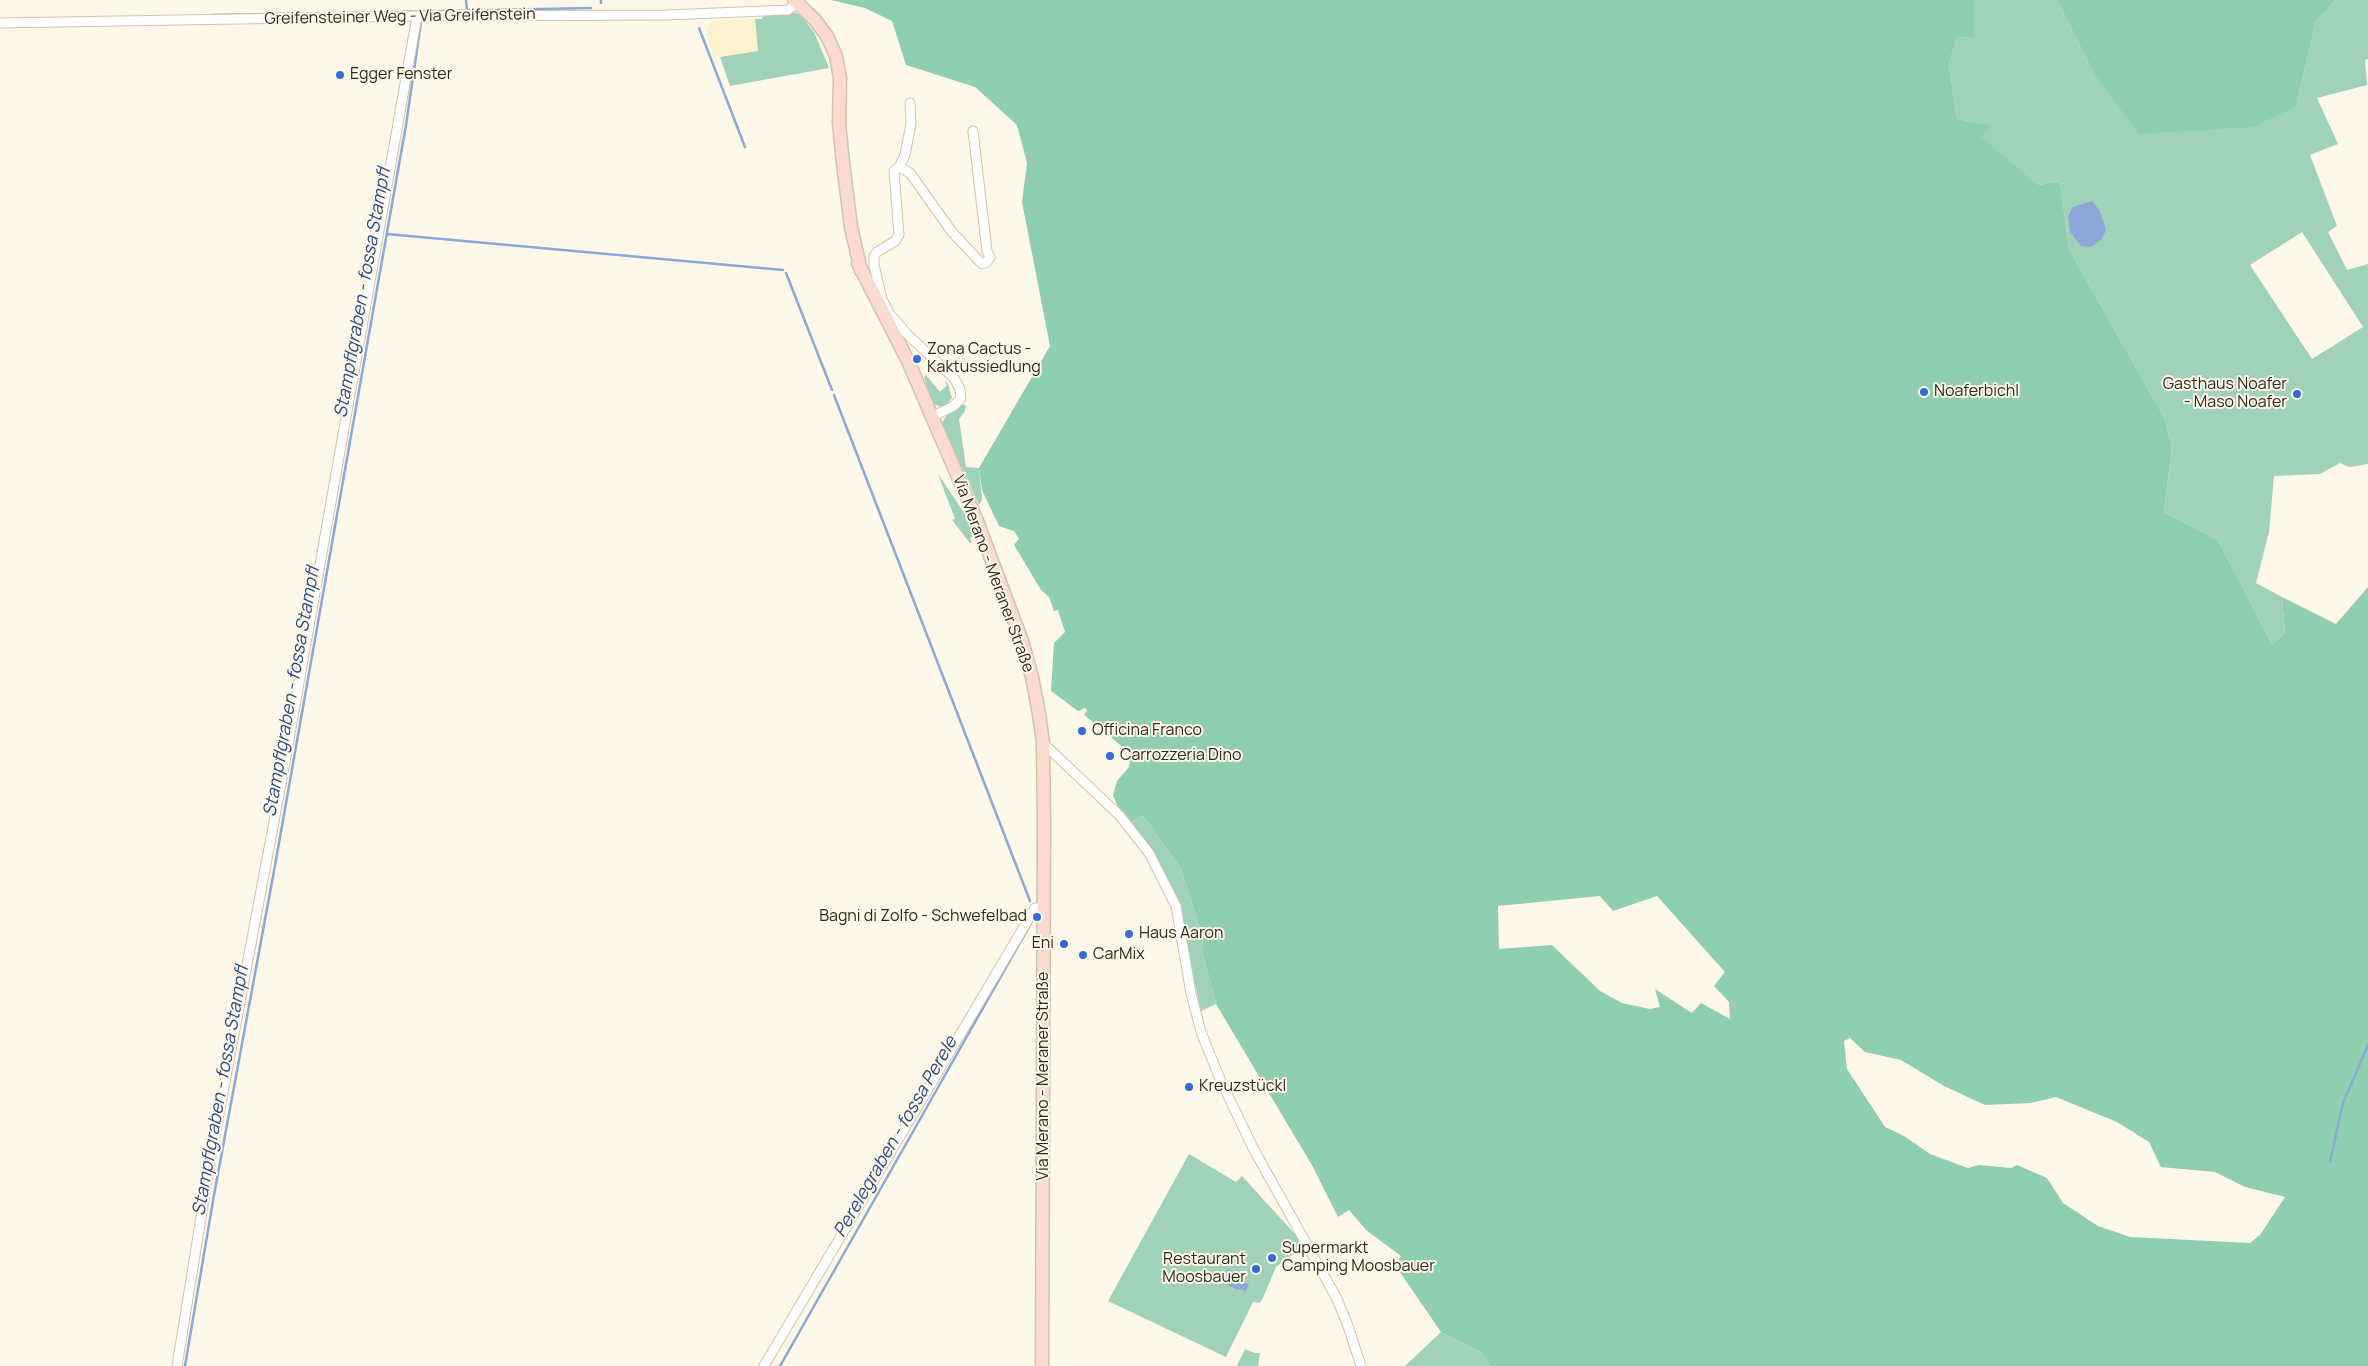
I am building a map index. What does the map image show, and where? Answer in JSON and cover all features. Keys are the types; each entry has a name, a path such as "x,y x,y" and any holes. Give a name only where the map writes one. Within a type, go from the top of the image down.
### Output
{"main road":[{"name":"Via Merano - Meraner Straße","path":"795,1 815,20 827,36 836,56 840,78 839,124 843,163 858,263 908,361 977,521 1022,641 1032,676 1043,743 1042,1366"}],"street":[{"name":"Greifensteiner Weg - Via Greifenstein","path":"0,23 682,14 788,10 795,1"},
{"path":"177,1366 210,1162 282,779 417,16"},
{"path":"910,103 912,124 905,154 894,171 899,235 895,241 874,256 874,265 882,299 889,313 907,334 954,378 960,389 961,398 954,406 931,417"},
{"path":"898,167 910,173 952,232 982,264 987,262 990,257 987,251 973,130"},
{"path":"1043,743 1120,816 1149,853 1176,906 1191,993 1201,1032 1220,1079 1252,1148 1336,1297 1361,1366"},
{"path":"764,1366 1030,915 1035,908 1044,908"}],"shaded area":[{"path":"755,19 758,51 714,57 708,42 707,31 711,20"}],"green space":[{"path":"831,0 1974,0 1974,38 1957,37 1949,64 1957,119 1992,125 1981,137 2039,185 2060,181 2069,249 2165,419 2172,448 2164,512 2218,540 2272,644 2285,633 2282,597 2336,624 2368,587 2368,1366 1490,1366 1482,1353 1441,1332 1395,1265 1401,1256 1366,1230 1349,1210 1338,1217 1313,1167 1216,1004 1202,951 1203,937 1180,867 1143,816 1131,822 1117,805 1113,795 1117,781 1129,767 1131,754 1084,715 1087,711 1085,708 1078,711 1051,691 1054,643 1065,632 1058,610 1054,611 1049,597 1041,590 1014,545 1019,539 1014,531 999,526 982,490 979,468 1050,346 1022,202 1027,163 1017,125 975,87 906,65 892,21 865,8","holes":["1600,896 1613,911 1657,896 1725,972 1714,986 1729,1002 1730,1019 1701,1003 1692,1013 1655,989 1660,1007 1650,1009 1622,1003 1600,991 1552,945 1499,949 1498,906","1850,1038 1865,1052 1901,1060 1944,1086 1985,1105 2031,1103 2056,1097 2117,1122 2149,1142 2161,1167 2215,1172 2245,1187 2285,1197 2260,1235 2250,1243 2130,1237 2098,1226 2063,1203 2047,1178 2017,1165 2011,1168 1979,1165 1968,1168 1930,1154 1904,1136 1885,1127 1847,1069 1844,1041"]},
{"path":"1974,0 2057,0 2093,72 2296,107 2316,21 2336,0 2368,0 2368,59 2365,60 2367,85 2317,98 2338,144 2310,155 2337,226 2328,232 2347,270 2368,264 2368,464 2349,467 2340,463 2320,474 2274,476 2269,532 2256,583 2282,597 2285,633 2272,644 2218,540 2164,512 2172,448 2165,419 2069,249 2060,181 2039,185 1980,137 1991,125 1957,119 1949,64 1957,37 1974,38","holes":["2302,232 2363,327 2312,359 2250,265"]},
{"path":"2057,0 2336,0 2316,21 2296,107 2252,127 2139,134 2093,72"},
{"path":"793,12 801,16 814,32 829,68 730,86 720,57 758,51 755,19 761,19 765,15"},
{"path":"926,375 940,392 947,385 944,380 948,384 952,398 946,405 941,407 932,403 924,377"},
{"path":"963,404 966,406 965,411 959,419 966,467 979,468 982,500 979,505 942,423 946,416"},
{"path":"938,474 967,517 974,536 970,538 972,542 970,543 952,520 955,519"},
{"path":"1143,816 1180,867 1203,937 1202,951 1216,1004 1201,1011 1186,944 1152,853 1131,822"},
{"path":"1189,1154 1236,1182 1242,1176 1305,1245 1276,1267 1262,1300 1260,1303 1253,1302 1226,1357 1108,1301"},
{"path":"1441,1332 1482,1353 1490,1366 1405,1366"},
{"path":"1245,1349 1260,1353 1258,1366 1237,1366"}],"water":[{"path":"2092,201 2100,211 2106,230 2102,239 2091,247 2081,246 2070,232 2068,216 2073,207"},
{"path":"1228,1269 1243,1277 1243,1280 1249,1285 1246,1291 1238,1290 1221,1282"}],"waterway":[{"path":"466,0 467,11"},
{"path":"342,13 591,8"},
{"path":"213,15 334,13"},
{"name":"Stampflgraben - fossa Stampfl","path":"185,1366 406,125 421,22"},
{"path":"699,28 745,147"},
{"path":"387,234 783,270"},
{"path":"786,273 832,390"},
{"path":"834,395 1030,901"},
{"name":"Perelegraben - fossa Perele","path":"780,1366 1033,920"},
{"path":"2330,1162 2343,1103 2368,1045"}],"place":[{"name":"Egger Fenster","path":"340,75"},
{"name":"Zona Cactus - Kaktussiedlung","path":"917,359"},
{"name":"Noaferbichl","path":"1924,392"},
{"name":"Gasthaus Noafer - Maso Noafer","path":"2297,394"},
{"name":"Officina Franco","path":"1082,731"},
{"name":"Carrozzeria Dino","path":"1110,756"},
{"name":"Bagni di Zolfo - Schwefelbad","path":"1037,917"},
{"name":"Haus Aaron","path":"1129,934"},
{"name":"Eni","path":"1064,944"},
{"name":"CarMix","path":"1083,955"},
{"name":"Kreuzstückl","path":"1189,1087"},
{"name":"Supermarkt Camping Moosbauer","path":"1272,1258"},
{"name":"Restaurant Moosbauer","path":"1256,1269"}]}
